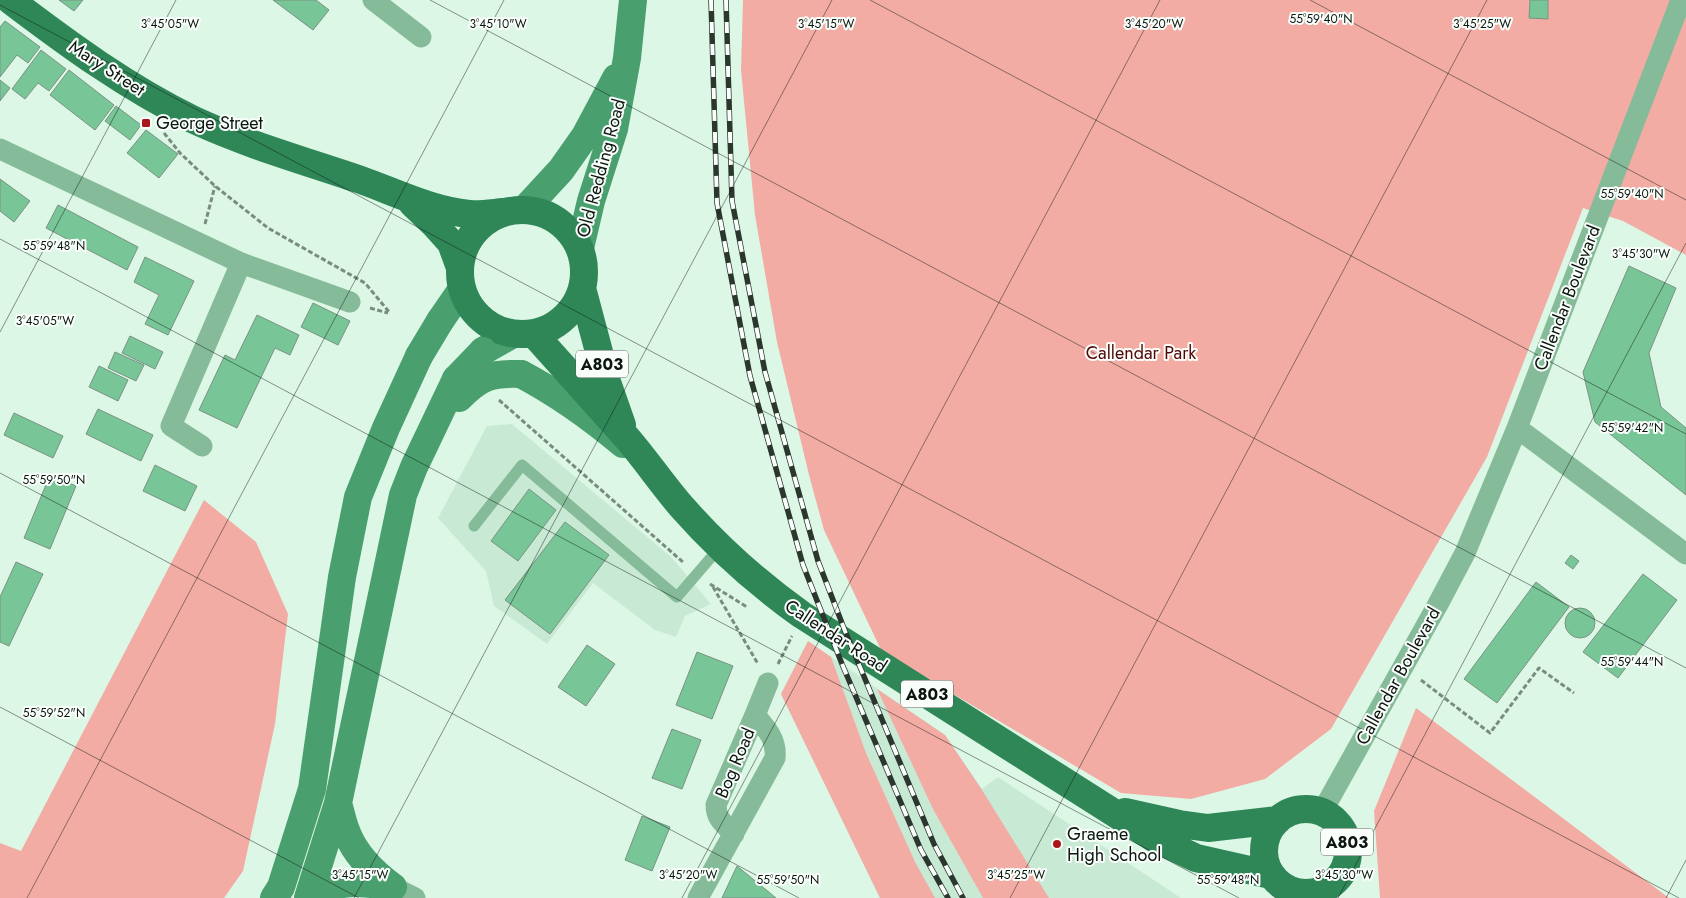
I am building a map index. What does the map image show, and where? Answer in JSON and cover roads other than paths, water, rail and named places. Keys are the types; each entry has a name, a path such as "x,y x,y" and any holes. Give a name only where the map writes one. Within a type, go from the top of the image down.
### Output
{"main road":[{"name":"Mary Street","path":"10,0 54,34 155,100 193,120 226,134 361,180 407,199 443,210 471,214 514,210"},
{"name":"Old Redding Road","path":"580,248 614,129 627,58 633,0"},
{"name":"Old Redding Road","path":"514,210 561,170 585,136 627,58"},
{"name":"Mary Street","path":"407,199 451,243 460,277"},
{"name":"A803","path":"460,277 470,308 481,319 495,328 523,333 546,329 563,318 576,303 582,288 584,268 580,248 572,234 560,222 546,214 514,210"},
{"path":"274,898 281,887 312,789 342,577 358,497 386,428 419,356 440,321 460,277 465,245 475,230 486,220 514,210"},
{"name":"Callendar Road","path":"582,288 607,382 628,439"},
{"path":"309,898 338,803 403,495 414,468 458,388 483,352 523,333"},
{"name":"Callendar Road","path":"523,333 628,439 681,506 720,547 752,578 802,615 1152,837 1196,858 1284,887"},
{"path":"458,388 474,384 486,377 500,373 521,374 543,385 574,406 612,434 651,468"},
{"path":"338,803 347,835 359,855 373,872 404,893"},
{"name":"Callendar Road","path":"1104,807 1179,824 1208,828 1278,820"},
{"name":"A803","path":"1278,820 1288,813 1299,810 1322,812 1332,818 1340,827 1348,848 1347,860 1339,889 1326,888 1313,893 1299,893 1284,887"},
{"path":"1278,820 1270,829 1265,840 1264,852 1266,864 1284,887"},
{"path":"309,898 331,887 353,882 404,893"}],"street":[{"path":"0,12 10,0"},
{"path":"373,0 422,37"},
{"name":"Callendar Boulevard","path":"1322,812 1465,553 1517,428 1681,0"},
{"path":"0,148 241,263 350,302"},
{"path":"202,446 171,426 241,263"},
{"path":"1517,428 1686,554"},
{"name":"Bog Road","path":"734,834 716,813 716,805 768,683"},
{"name":"Bog Road","path":"698,898 775,758 776,748 773,738 755,715"}],"lane":[{"path":"474,526 522,465 678,597 720,547"}],"railway":[{"path":"711,0 717,203 750,376 803,565 842,664 921,850 948,898"},
{"path":"726,0 732,201 765,372 818,561 845,631 934,844 963,898"}],"place":[{"name":"George Street","path":"146,123"},
{"name":"Graeme High School","path":"1057,844"}],"park label":[{"name":"Callendar Park","path":"1141,353"}]}
